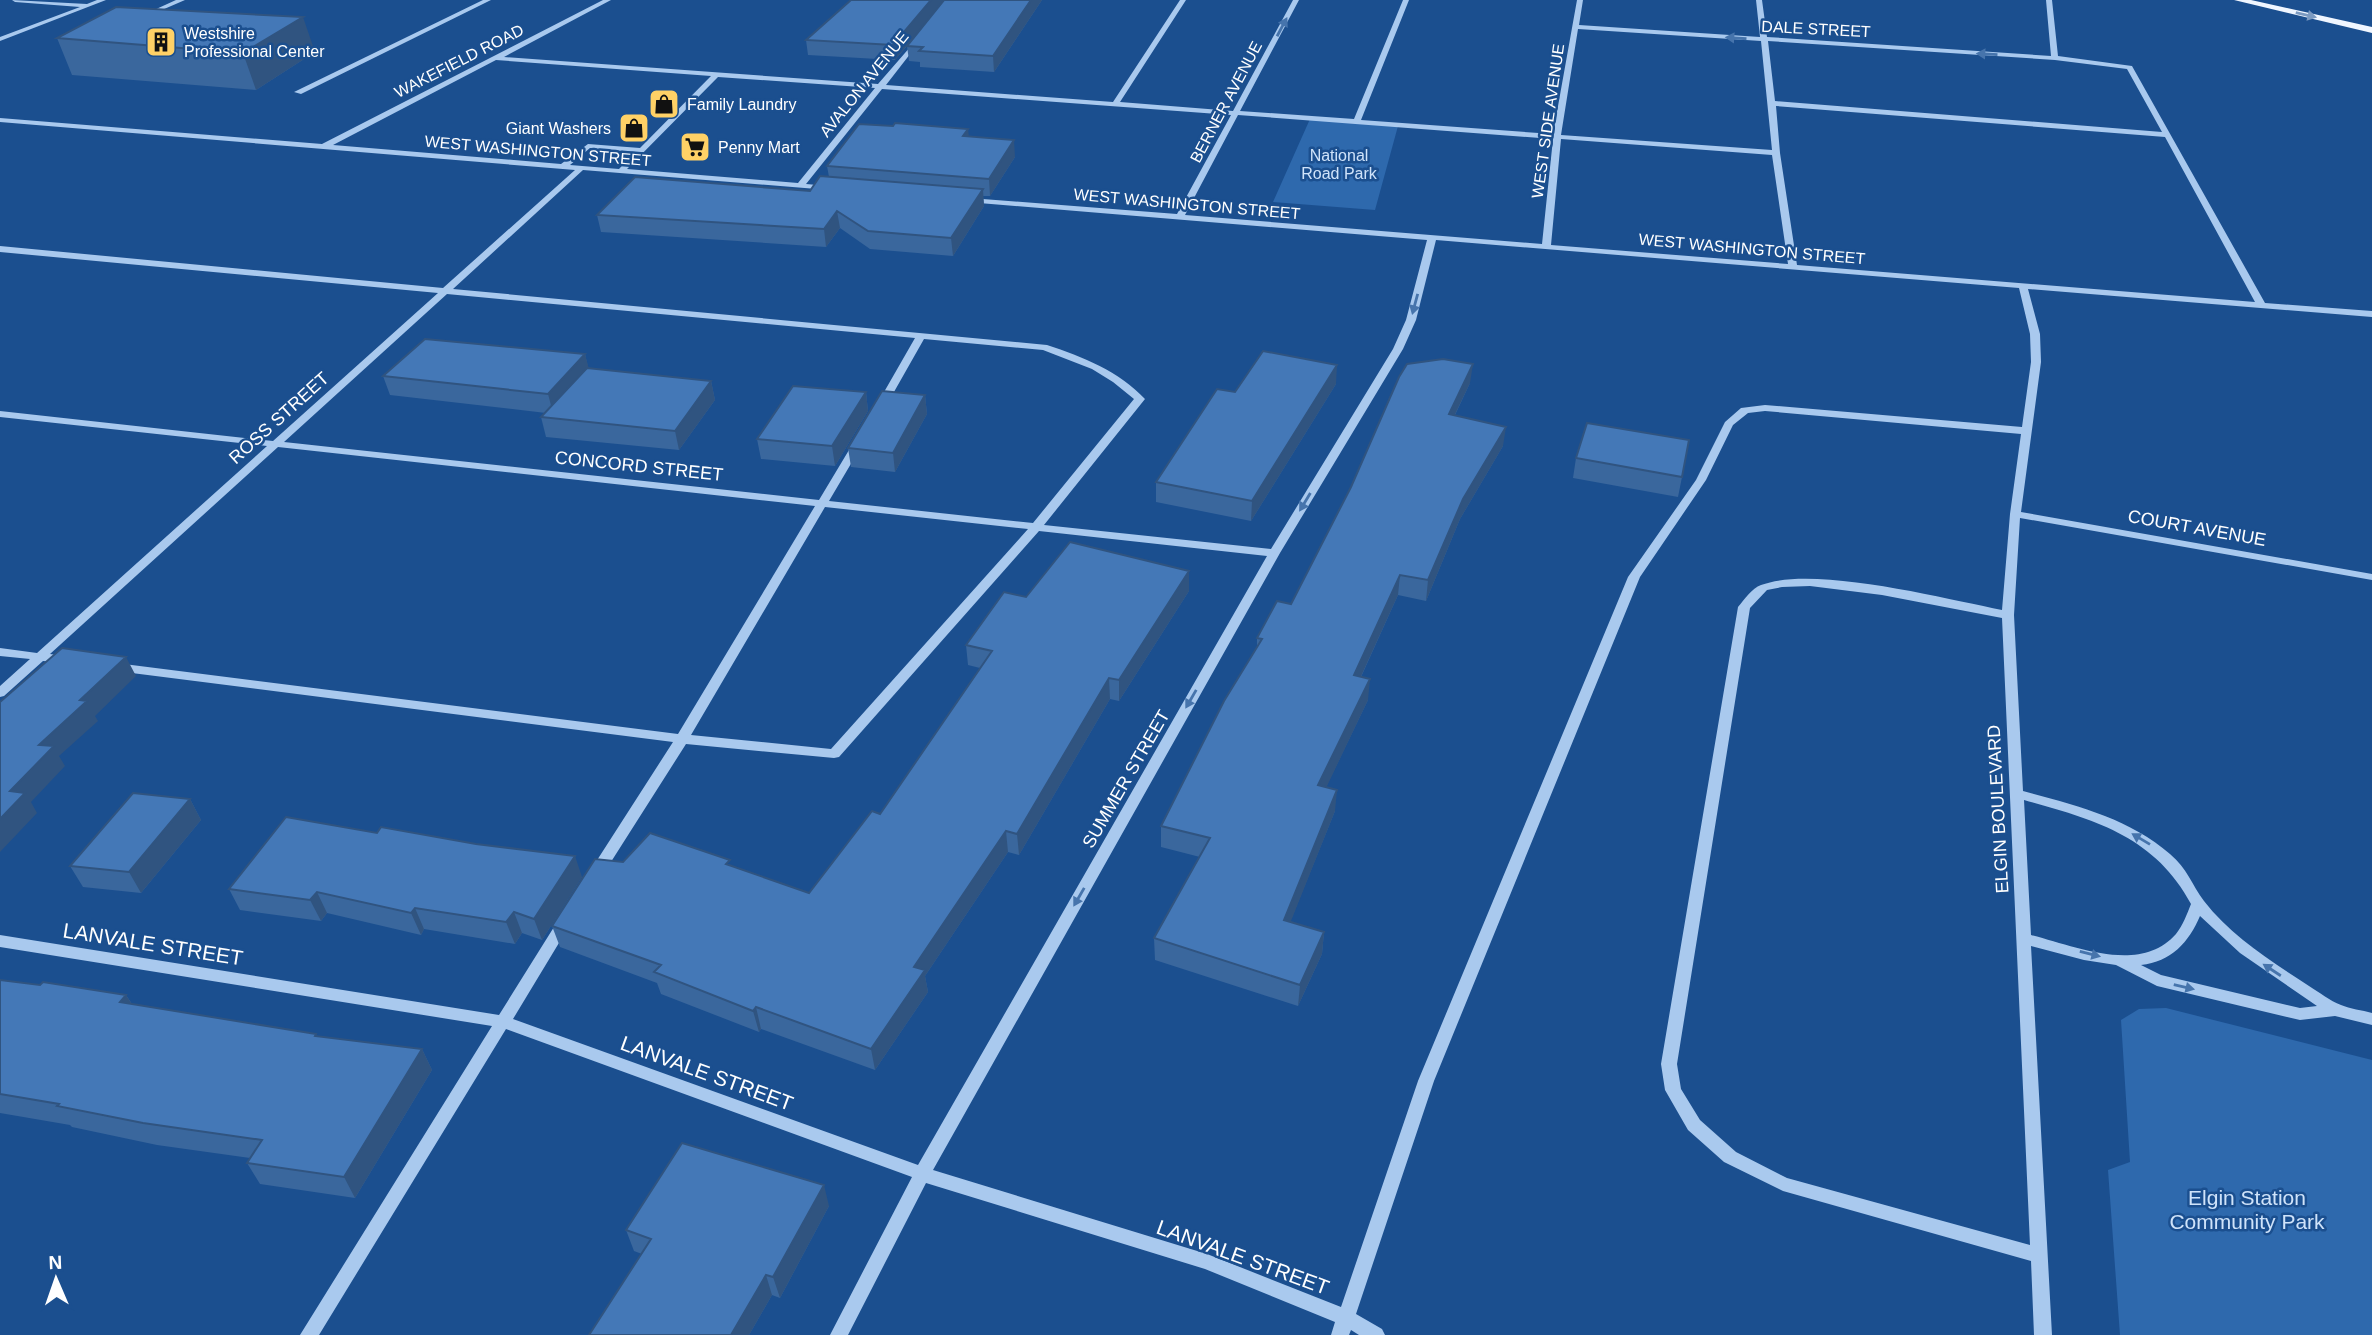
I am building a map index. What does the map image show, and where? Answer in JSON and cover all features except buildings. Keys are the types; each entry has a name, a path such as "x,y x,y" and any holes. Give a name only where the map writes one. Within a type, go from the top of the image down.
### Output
{"main road":[{"path":"2239,0 2372,30"}],"street":[{"path":"15,0 89,5"},
{"path":"0,39 103,0"},
{"path":"141,17 182,0"},
{"path":"299,92 488,0"},
{"name":"WAKEFIELD ROAD","path":"323,147 608,0"},
{"path":"1116,103 1183,0"},
{"name":"BERNER AVENUE","path":"1180,217 1296,0"},
{"path":"1357,121 1406,0"},
{"name":"WEST SIDE AVENUE","path":"1546,247 1557,136 1580,0"},
{"path":"1759,0 1773,103 1776,153 1793,267"},
{"path":"2048,0 2055,58"},
{"name":"DALE STREET","path":"1576,27 2055,58 2130,67 2168,135"},
{"name":"AVALON AVENUE","path":"800,186 927,29"},
{"path":"494,58 1776,153"},
{"path":"620,172 717,74"},
{"path":"1773,103 2168,135 2262,304"},
{"name":"WEST WASHINGTON STREET","path":"0,120 841,190"},
{"path":"562,167 588,146 641,150"},
{"name":"ROSS STREET","path":"0,693 580,169"},
{"name":"WEST WASHINGTON STREET","path":"963,199 2372,314"},
{"name":"SUMMER STREET","path":"839,1335 922,1174 1274,553 1398,349 1411,320 1432,238"},
{"path":"0,249 1044,347 1082,359 1111,374 1140,399 1036,527 834,754 682,739 109,666"},
{"name":"ELGIN BOULEVARD","path":"2023,285 2035,334 2036,362 2015,514 2008,615 2043,1335"},
{"path":"592,880 682,739 920,336"},
{"path":"1340,1335 1426,1081 1634,577 1701,480 1729,424 1745,410 1765,408 2027,431"},
{"name":"CONCORD STREET","path":"0,414 1274,553"},
{"name":"COURT AVENUE","path":"2015,514 2372,577"},
{"path":"2008,615 1839,584 1797,583 1764,587 1744,607 1669,1064 1673,1090 1694,1125 1730,1157 1783,1184 2039,1255"},
{"path":"0,652 81,662"},
{"path":"2017,794 2074,809 2133,834 2168,856 2190,883 2198,904 2222,932 2263,964 2335,1010 2372,1019"},
{"path":"2121,962 2158,958 2181,939 2198,904"},
{"path":"309,1335 569,915"},
{"path":"2023,938 2121,962 2157,980 2300,1014 2335,1010"},
{"name":"LANVALE STREET","path":"0,941 501,1021 922,1174 1207,1262 1344,1317 1376,1335"}],"green space":[{"name":"National Road Park","path":"1310,119 1398,126 1375,210 1273,202"},
{"name":"Elgin Station Community Park","path":"2166,1008 2372,1060 2372,1335 2120,1335 2108,1170 2130,1162 2121,1020 2139,1009"}],"place":[{"name":"Westshire Professional Center","path":"161,42"},
{"name":"Family Laundry","path":"664,104"},
{"name":"Giant Washers","path":"634,128"},
{"name":"Penny Mart","path":"695,147"}]}
